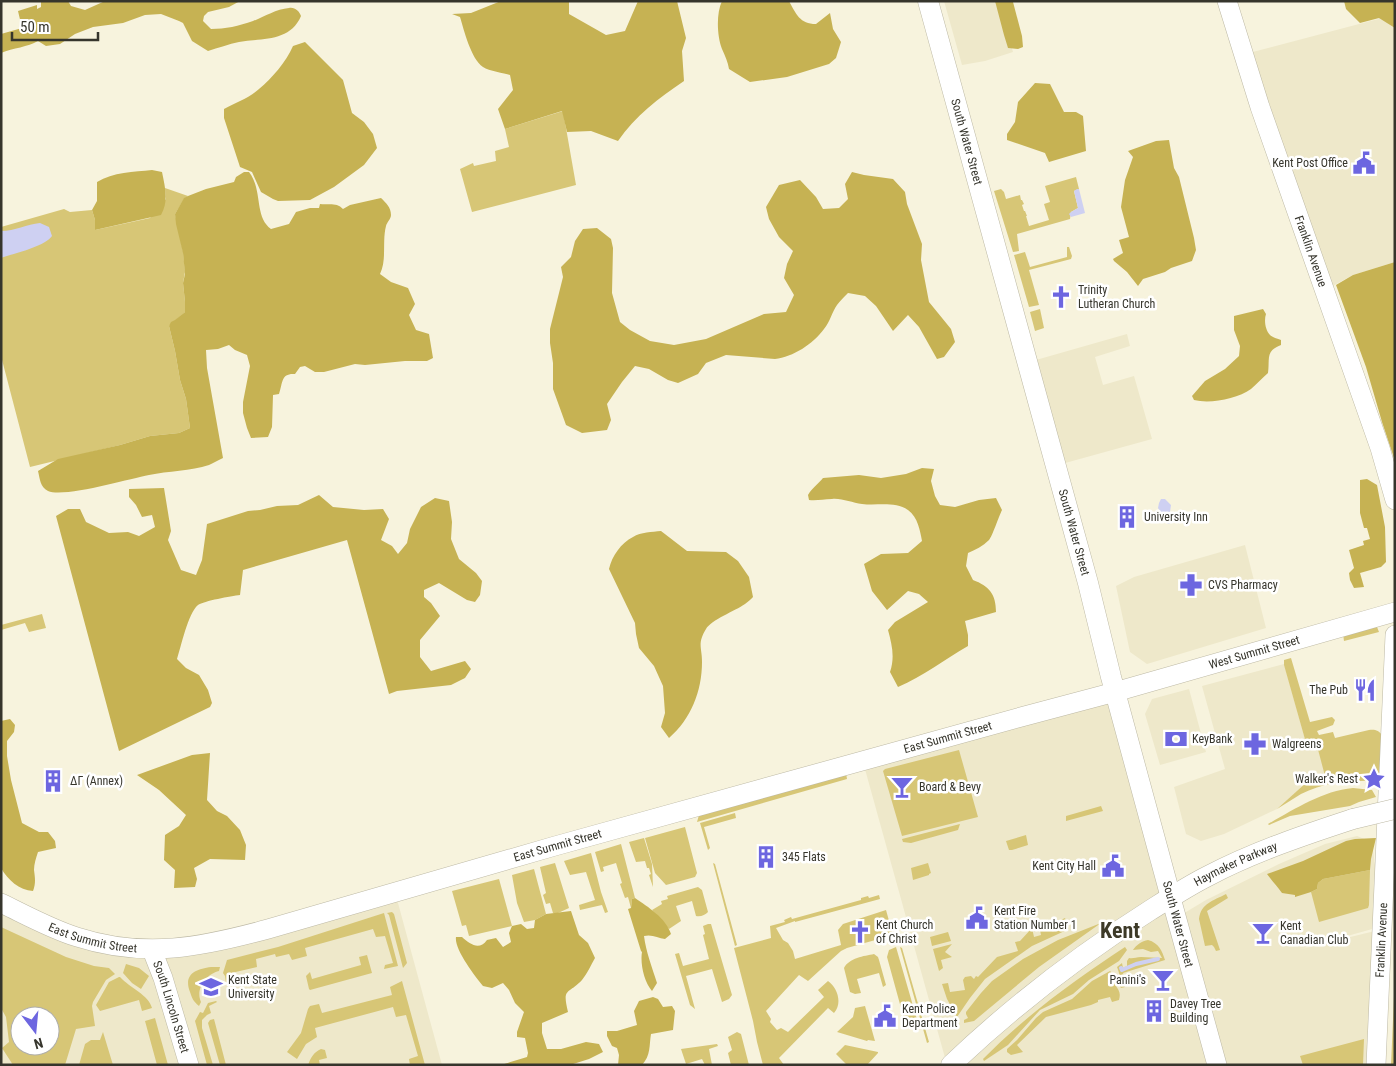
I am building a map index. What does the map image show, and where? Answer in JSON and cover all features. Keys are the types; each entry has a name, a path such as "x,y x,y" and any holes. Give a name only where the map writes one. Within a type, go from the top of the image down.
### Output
{"main road":[{"name":"South Water Street","path":"928,1 1088,583 1115,692 1171,898"},
{"name":"Haymaker Parkway","path":"951,1065 1050,979 1097,945 1208,876 1306,834 1353,819 1395,809"}],"street":[{"name":"Franklin Avenue","path":"1227,1 1255,92 1380,448 1395,500"},
{"name":"West Summit Street","path":"1115,692 1395,612"},
{"name":"Franklin Avenue","path":"1376,1065 1395,635"},
{"name":"East Summit Street","path":"1,903 77,937 121,948 166,950 202,945 245,936 580,839 1115,692"},
{"name":"South Water Street","path":"1171,898 1217,1065"},
{"name":"South Lincoln Street","path":"152,950 163,978 189,1065"}],"shaded area":[{"path":"41,1 68,1 71,6 85,10 105,1 240,1 229,7 208,12 204,16 203,21 211,29 227,28 253,21 284,9 295,9 301,16 296,24 283,35 239,42 208,51 192,41 183,23 161,14 145,15 123,23 93,27 75,34 60,44 46,46 38,41 1,53 1,34 22,28 18,11 37,5 37,9 41,7"},
{"path":"501,1 569,1 569,14 606,35 625,31 638,1 677,1 686,38 682,51 684,81 648,108 632,123 618,141 591,131 567,132 562,111 505,129 498,109 513,90 510,75 489,70 479,63 468,44 460,17 452,14 471,13"},
{"path":"722,1 789,1 799,17 811,24 816,24 830,13 833,29 841,42 836,58 829,64 787,77 750,82 729,69 722,49 718,25"},
{"path":"944,1 999,1 1013,52 985,61 962,65"},
{"path":"995,1 1014,1 1023,47 1018,49 1008,48"},
{"path":"1344,1 1395,1 1395,28 1379,18 1360,23 1346,9"},
{"path":"1395,1 1395,262 1353,275 1327,289 1245,54 1378,19"},
{"path":"305,42 343,80 352,113 364,122 373,134 377,148 364,165 334,187 310,200 278,201 261,192 252,172 240,167 224,118 224,109 259,89 287,58 293,46"},
{"path":"1035,83 1050,84 1064,112 1076,112 1083,116 1086,151 1049,162 1045,153 1007,140 1007,134 1015,122 1018,102"},
{"path":"563,111 576,185 472,212 460,169 473,163 474,166 496,161 495,151 509,147 505,129"},
{"path":"1169,140 1174,168 1179,177 1196,250 1192,261 1143,279 1138,286 1113,259 1123,253 1119,240 1129,237 1121,207 1125,180 1133,157 1128,151 1156,141"},
{"path":"152,170 162,172 166,199 161,215 95,230 92,210 97,201 97,182 117,174"},
{"path":"244,172 249,172 253,179 262,218 271,229 289,224 296,212 310,208 319,208 320,204 335,205 343,209 350,205 381,198 389,207 391,215 385,232 383,263 380,274 391,282 408,288 415,304 409,315 416,330 429,334 433,358 427,361 355,364 324,372 315,372 305,366 300,367 295,374 285,377 279,394 273,395 272,427 268,437 251,438 243,413 243,402 250,366 247,355 229,345 218,349 206,350 207,368 223,458 202,467 149,475 97,487 68,492 48,491 42,485 38,471 58,459 150,436 179,433 190,428 186,399 180,380 169,326 171,322 185,312 183,253 175,214 184,198 206,189 234,182 236,177"},
{"path":"852,172 893,179 905,192 907,204 922,244 921,260 929,302 951,329 955,342 944,357 937,359 919,327 908,315 893,331 876,306 865,296 848,293 837,305 828,323 819,335 796,353 775,359 726,355 706,363 698,374 678,383 668,380 649,369 635,366 607,404 611,420 607,430 582,433 566,425 553,389 550,329 563,277 561,267 571,257 575,241 583,229 597,228 611,239 613,248 612,293 620,322 650,341 674,345 706,339 764,314 786,312 794,295 784,278 787,264 793,251 779,237 769,219 766,207 779,185 800,180 816,197 823,209 839,208 848,199 845,184"},
{"path":"1076,177 1079,189 1074,191 1078,208 1071,212 1070,219 1017,234 1019,251 1013,252 994,191 1001,189 1006,199 1020,195 1029,226 1049,220 1044,204 1050,202 1045,186"},
{"path":"165,188 188,196 175,214 183,251 185,312 169,326 180,380 186,399 190,428 179,433 150,436 30,467 1,356 1,227 64,209 70,212 92,210 95,230 150,218 166,199"},
{"path":"1067,247 1069,247 1072,256 1071,259 1029,270 1039,305 1029,307 1014,255 1025,252 1030,267 1067,257"},
{"path":"1395,262 1395,461 1366,367 1336,285 1353,275"},
{"path":"1040,309 1044,328 1035,331 1030,312"},
{"path":"1263,309 1266,314 1265,325 1268,333 1281,340 1281,345 1270,353 1268,373 1251,389 1238,396 1215,401 1194,400 1192,396 1205,381 1225,369 1239,356 1240,346 1234,330 1234,316"},
{"path":"1127,334 1130,346 1095,357 1103,385 1134,376 1152,439 1058,465 1029,362"},
{"path":"922,468 934,469 931,481 935,496 940,505 955,507 979,500 996,498 1002,510 992,535 984,544 968,553 966,566 973,580 987,588 993,596 996,612 965,621 968,646 925,673 898,687 890,672 893,656 888,630 895,622 928,602 919,594 908,591 887,610 872,591 864,564 881,554 908,553 922,541 916,520 903,507 886,504 862,504 836,499 809,500 808,495 823,478 859,475 881,478 906,474"},
{"path":"1367,479 1377,485 1385,527 1386,562 1381,567 1360,573 1364,587 1354,588 1349,573 1354,568 1349,550 1364,545 1363,541 1370,539 1367,528 1364,528 1360,513 1360,480"},
{"path":"164,488 171,531 168,540 181,570 196,575 202,560 207,524 248,511 277,506 298,505 319,495 333,507 364,510 383,509 389,519 381,540 392,546 398,554 407,543 410,529 421,507 435,498 449,501 452,522 451,539 459,559 476,573 482,581 480,595 475,602 467,600 439,583 424,590 424,597 440,616 420,640 420,657 431,671 465,661 471,669 465,678 451,685 397,691 389,694 347,540 243,570 240,595 212,600 198,605 188,622 177,659 186,668 199,675 208,690 212,703 210,707 119,751 56,516 68,509 80,509 86,522 109,533 128,532 139,536 155,527 152,515 142,517 136,505 129,497 129,489"},
{"path":"661,531 687,551 726,552 738,561 749,577 753,597 745,604 713,622 703,634 701,642 700,683 694,704 683,722 669,738 661,727 665,713 663,686 654,666 639,648 635,623 609,569 612,559 618,550 629,540 639,534"},
{"path":"1245,545 1266,628 1147,664 1130,652 1116,586 1134,577"},
{"path":"42,614 46,628 29,632 25,623 1,630 1,625"},
{"path":"1377,627 1379,632 1344,641 1343,634"},
{"path":"1291,658 1310,722 1332,717 1335,720 1333,725 1317,731 1319,735 1333,732 1335,738 1369,730 1381,733 1382,781 1351,781 1320,786 1301,794 1277,809 1308,781 1325,776 1316,742 1306,743 1284,665 1284,660"},
{"path":"1284,664 1306,743 1316,742 1326,776 1308,781 1277,809 1224,834 1201,841 1186,834 1174,787 1225,769 1202,686"},
{"path":"1189,689 1206,752 1160,765 1145,714 1152,699"},
{"path":"1115,692 1176,918 1206,900 1325,844 1357,836 1372,842 1383,926 1297,950 1379,930 1373,1065 947,1065 863,762"},
{"path":"10,719 15,725 14,732 7,741 7,756 22,823 39,832 48,832 55,841 56,848 38,852 34,866 35,883 33,891 23,889 14,884 1,868 1,721"},
{"path":"959,750 978,817 902,836 883,771"},
{"path":"210,753 207,800 217,811 227,816 240,830 246,845 245,860 210,859 194,868 197,879 195,887 174,888 175,870 164,860 165,835 179,826 186,815 159,790 137,775 192,755"},
{"path":"846,773 847,779 697,822 699,815"},
{"path":"1353,788 1372,790 1376,797 1350,806 1290,816 1268,824 1320,797"},
{"path":"1101,806 1103,811 1066,821 1066,816"},
{"path":"735,813 736,818 704,827 710,848 708,850 700,823"},
{"path":"960,824 958,830 911,843 903,842 902,839"},
{"path":"685,827 697,873 695,877 666,885 655,873 645,838"},
{"path":"1026,835 1028,845 1009,850 1006,841"},
{"path":"644,838 652,864 653,887 649,868 647,868 645,861 636,862 629,842"},
{"path":"1376,838 1370,870 1323,879 1318,883 1317,889 1311,892 1295,897 1295,895 1282,893 1267,874 1303,861 1346,841"},
{"path":"621,844 635,898 632,899 631,908 628,897 625,898 620,884 622,883 616,863 603,867 604,871 601,872 595,852"},
{"path":"591,853 608,912 605,913 602,905 580,910 579,905 595,900 586,872 570,875 564,861"},
{"path":"555,863 569,908 558,913 553,913 550,903 546,904 543,895 546,893 540,867"},
{"path":"713,863 715,864 737,945 735,946"},
{"path":"928,863 931,873 913,880 911,868"},
{"path":"534,869 546,914 535,920 524,922 517,903 512,875"},
{"path":"1370,870 1368,908 1319,922 1311,892 1317,889 1318,883 1323,879"},
{"path":"499,879 512,926 469,936 466,925 462,926 452,891"},
{"path":"698,887 702,890 708,912 704,915 696,916 692,901 676,906 681,921 669,929 652,910 662,904 661,901 668,899 667,896"},
{"name":"Kent State University","path":"395,892 442,1065 1,1065 1,903 34,919 152,950"},
{"path":"1226,894 1228,898 1207,911 1220,950 1216,951 1212,945 1205,946 1199,919 1205,906"},
{"path":"879,895 880,899 795,921 776,928 783,940 788,943 793,951 795,959 841,945 838,930 843,924 886,910 893,935 841,951 808,981 799,975 766,1011 771,1019 770,1022 777,1030 781,1028 788,1032 824,997 818,990 828,981 834,987 838,996 837,1009 834,1013 828,1008 779,1058 784,1065 763,1065 734,948 771,938 770,926 785,922 784,920 791,917 792,919 861,900 861,898 868,896 869,898"},
{"path":"635,898 661,918 671,934 665,939 644,936 657,983 652,991 643,972 642,952 628,909 631,908 632,899"},
{"path":"571,911 579,935 588,943 595,958 582,980 566,995 568,1012 542,1023 542,1033 547,1049 561,1049 586,1042 599,1044 603,1052 570,1065 501,1065 527,1057 525,1038 517,1037 524,1012 515,1003 509,990 503,983 492,988 483,986 470,969 458,948 456,937 462,937 471,944 478,946 487,940 496,938 503,947 511,942 509,933 512,926 521,924 527,929 534,928 535,920 546,914"},
{"path":"392,912 407,963 403,968 387,913"},
{"path":"384,913 398,966 384,969 385,965 393,963 385,936 376,937 373,929 305,948 307,956 292,960 289,954 276,957 275,954 256,959 257,967 227,974 228,983 226,983 223,973 227,960 278,947"},
{"path":"1065,918 1069,929 1032,946 985,979 957,1017 947,999 942,984 948,983 950,992 965,990 963,980 965,977 971,976 974,979 997,957 1018,951 1015,942 1020,941 1032,928 1034,937 1041,935 1040,930"},
{"path":"1101,923 1039,967 974,1021 964,1023 964,1020 968,1018 966,1012 992,981 1023,959 1058,940"},
{"path":"711,924 732,995 729,999 722,1002 712,969 686,976 695,1009 690,1005 675,954 679,953 683,966 709,959 703,935 705,934 703,926"},
{"path":"1,927 66,957 94,966 109,968 115,974 106,980 93,1002 95,1026 76,1029 65,1065 13,1065 2,1048 9,1042 6,1017 1,1008"},
{"path":"948,932 951,941 932,946 930,937"},
{"path":"1148,940 1157,945 1165,960 1123,973 1126,983 1124,983 1125,987 1121,988 1118,983 1120,977 1117,967 1122,963 1123,968 1127,966 1129,958 1162,958 1158,951 1133,950 1139,944"},
{"path":"952,944 945,952 952,957 941,960 943,968 939,971 933,949"},
{"path":"896,947 918,1023 906,1026 887,957 889,950"},
{"path":"900,947 902,948 929,1042 927,1043"},
{"path":"1125,947 1127,950 1119,961 1089,980 1073,994 1040,1010 1008,1045 984,1061 983,1059 999,1043 1033,1013"},
{"path":"874,954 878,957 886,985 883,987 879,973 857,979 861,993 855,994 850,992 844,968 853,960"},
{"path":"367,955 372,973 309,989 306,976 310,972 312,979 361,965 359,957"},
{"path":"126,964 139,968 149,976 141,989 123,973"},
{"path":"220,967 219,971 210,975 203,983 199,992 201,1002 199,1006 192,998 188,981 196,971"},
{"path":"1110,971 1120,995 1119,1000 1112,1002 1110,997 1098,1000 1098,1002 1091,1005 1046,1017 1017,1045 1023,1052 1011,1055 1007,1052 1007,1049 1043,1012 1072,999 1092,981"},
{"path":"1395,974 1395,1065 1391,1065"},
{"path":"119,977 143,995 152,1008 142,1011 139,1000 100,1011 96,1005 109,982"},
{"path":"402,981 425,1065 410,1065 409,1059 418,1056 406,1015 396,1017 393,1007 315,1028 317,1037 306,1044 297,1059 287,1052 301,1033 310,1006 319,1004 322,1013 392,995 390,987"},
{"path":"653,997 658,999 663,1007 672,1006 675,1011 673,1030 651,1034 648,1054 642,1065 618,1065 619,1055 617,1048 612,1046 607,1036 607,1031 617,1031 637,1025 634,1011 639,1001"},
{"path":"216,1001 209,1006 211,1013 202,1020 202,1028 213,1065 207,1065 195,1021 200,1012 203,1013 208,1003"},
{"path":"865,1006 875,1041 867,1041 837,1032 853,1017 855,1008"},
{"path":"155,1018 168,1065 157,1065 145,1021"},
{"path":"214,1019 226,1065 220,1065 208,1023"},
{"path":"103,1032 113,1065 79,1065 85,1044 91,1040 100,1040"},
{"path":"737,1032 741,1034 749,1065 731,1065 728,1053 732,1050 728,1037"},
{"path":"1364,1039 1363,1065 1303,1065 1300,1056"},
{"path":"717,1044 718,1046 709,1049 712,1065 705,1065 702,1059 686,1064 681,1049"},
{"path":"845,1045 878,1053 867,1065 847,1065 836,1054"},
{"path":"321,1049 325,1050 327,1058 319,1060 320,1065 308,1065 313,1055"}],"water":[{"path":"1079,189 1085,213 1071,217 1069,214 1078,208 1074,191"},
{"path":"40,223 49,227 52,236 48,240 1,258 1,231"},
{"path":"1161,499 1165,499 1171,505 1170,512 1173,519 1169,524 1164,522 1158,508"}],"waterway":[{"path":"1121,968 1122,970 1136,964 1158,959"}],"place":[{"name":"Kent Post Office","path":"1364,163"},
{"name":"Trinity Lutheran Church","path":"1061,297"},
{"name":"University Inn","path":"1127,517"},
{"name":"CVS Pharmacy","path":"1191,585"},
{"name":"The Pub","path":"1365,690"},
{"name":"KeyBank","path":"1176,739"},
{"name":"Walgreens","path":"1255,744"},
{"name":"Walker's Rest","path":"1374,779"},
{"name":"ΔΓ (Annex)","path":"53,781"},
{"name":"Board & Bevy","path":"902,787"},
{"name":"345 Flats","path":"766,857"},
{"name":"Kent City Hall","path":"1113,866"},
{"name":"Kent Fire Station Number 1","path":"977,918"},
{"name":"Kent Church of Christ","path":"860,932"},
{"name":"Kent Canadian Club","path":"1263,933"},
{"name":"Panini's","path":"1163,980"},
{"name":"Kent State University","path":"211,987"},
{"name":"Davey Tree Building","path":"1154,1011"},
{"name":"Kent Police Department","path":"885,1016"}],"district":[{"name":"Kent","path":"1120,930"}]}
